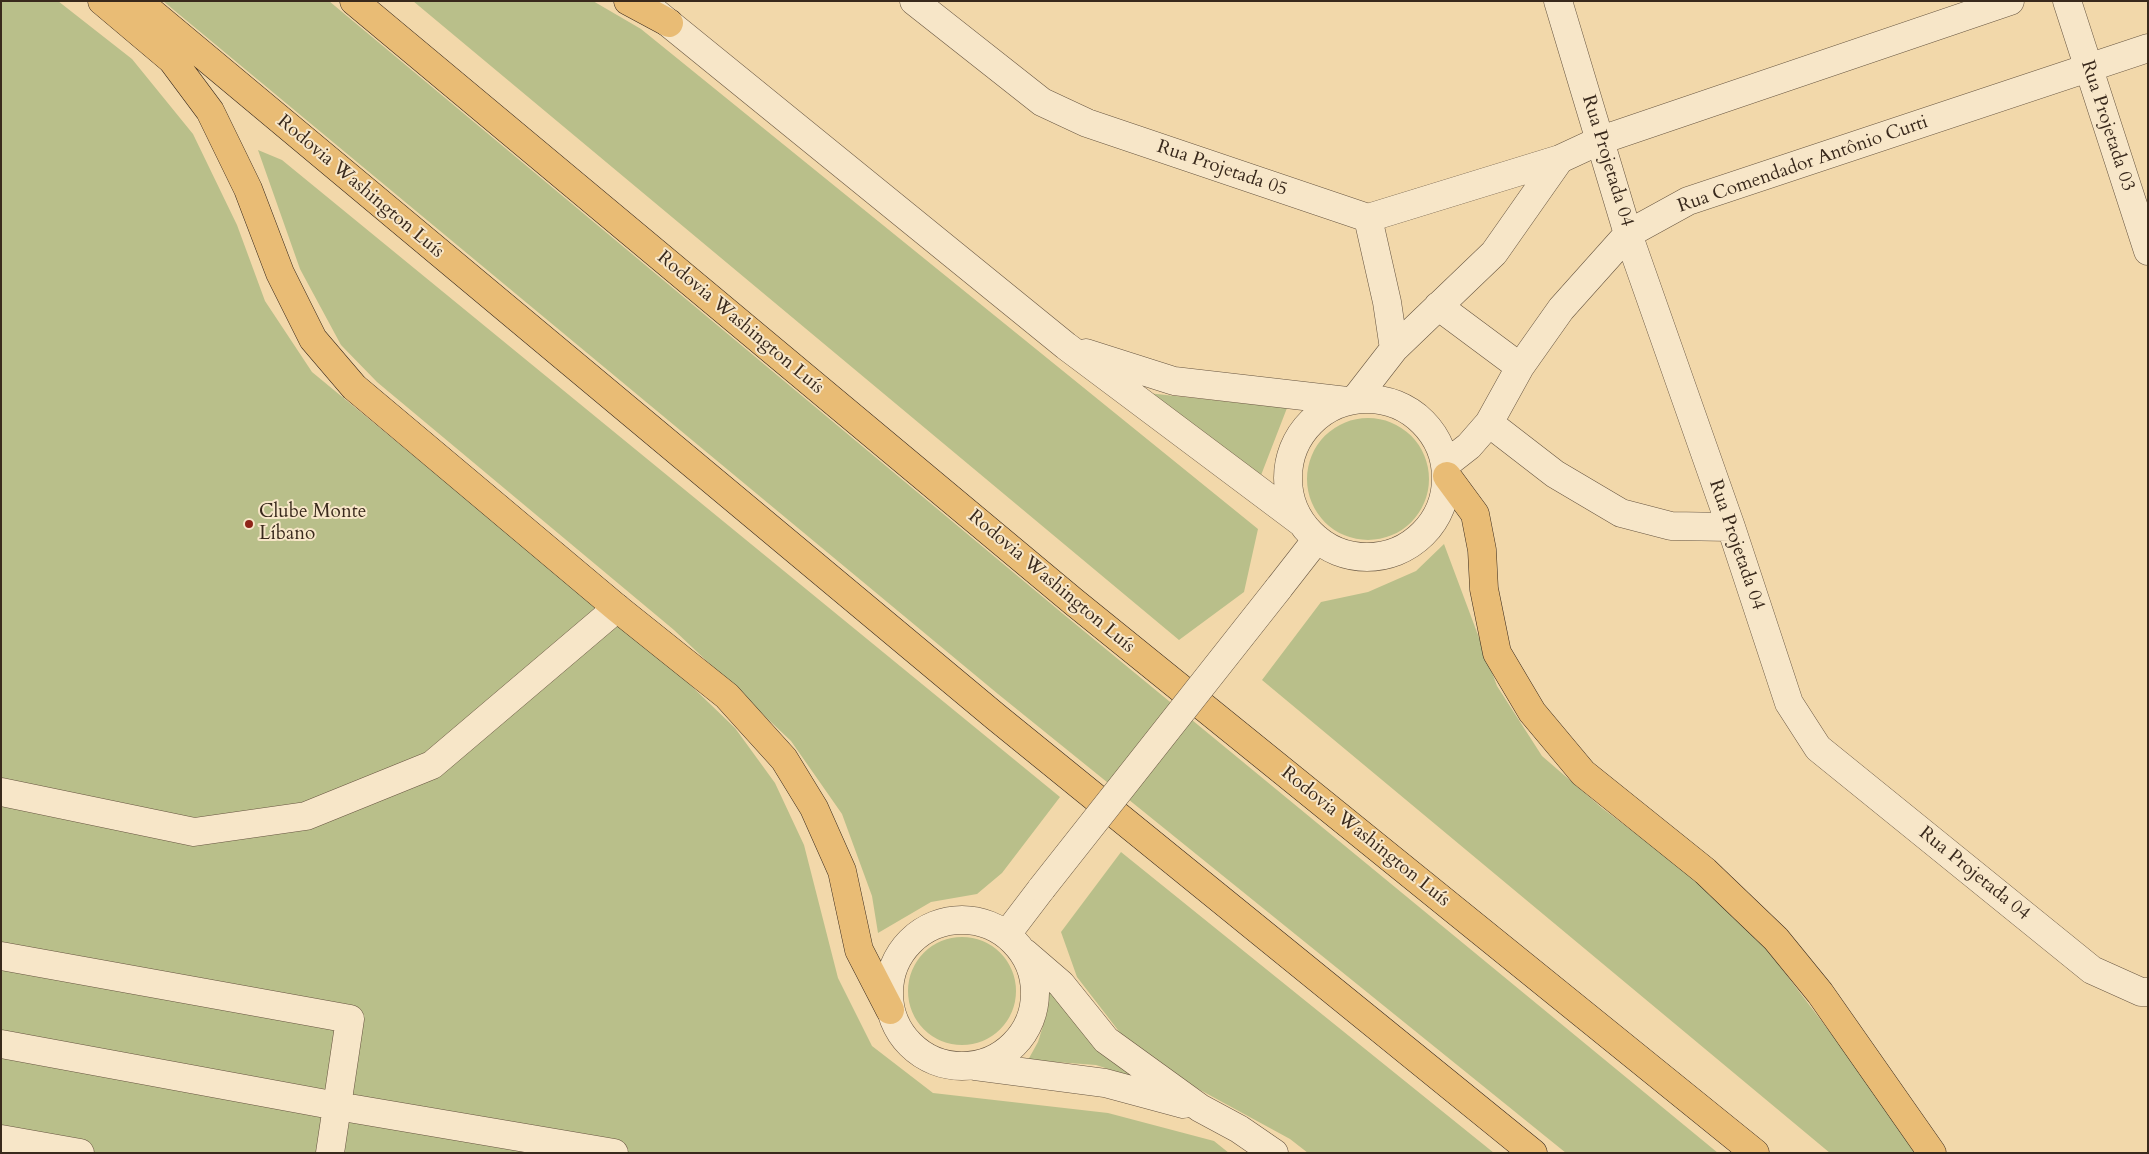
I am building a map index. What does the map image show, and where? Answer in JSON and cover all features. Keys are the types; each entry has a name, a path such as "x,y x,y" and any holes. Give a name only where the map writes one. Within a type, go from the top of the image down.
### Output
{"highway":[{"path":"102,1 172,60 210,111 248,189 280,273 313,339 354,387 617,608 728,696 784,759 814,808 842,871 859,950 890,1010"},
{"name":"Rodovia Washington Luís","path":"138,1 996,717 1533,1153"},
{"name":"Rodovia Washington Luís","path":"354,1 1074,602 1756,1153"},
{"path":"628,1 669,23"},
{"path":"1446,470 1475,514 1482,550 1484,589 1497,653 1532,712 1583,773 1705,871 1776,938 1825,1001 1932,1153"}],"street":[{"path":"642,1 1066,346 1339,552 1364,558 1390,554 1414,543 1432,525 1444,502 1446,470 1438,441 1424,421 1404,407 1381,399 1351,400 1174,381 1066,346"},
{"name":"Rua Projetada 05","path":"914,1 1042,102 1087,123 1368,218"},
{"name":"Rua Projetada 04","path":"1558,1 1602,140 1628,234 1731,528 1788,703 1818,748 2092,970 2141,992 2148,992"},
{"path":"1394,348 1387,302 1376,261 1368,218 1560,159 1602,140 2010,1"},
{"name":"Rua Projetada 03","path":"2067,1 2148,251"},
{"name":"Rua Comendador Antônio Curti","path":"1446,470 1490,423 1520,367 1561,310 1628,234 1688,201 2148,48"},
{"path":"1310,531 1289,496 1288,465 1298,437 1319,414 1351,400 1394,348 1494,253 1560,159"},
{"path":"1478,184 1503,192 1512,198 1523,212"},
{"path":"1438,306 1520,367"},
{"path":"1490,423 1555,474 1621,513 1672,526 1731,528"},
{"path":"1013,942 1042,888 1278,589 1310,531"},
{"path":"1,792 194,832 306,816 432,765 617,608"},
{"path":"1200,1108 1105,1083 973,1066 942,1064 928,1058 904,1038 895,1024 890,1010 888,993 890,976 896,960 905,946 917,934 932,926 947,921 981,922 1013,942 1061,984 1106,1040 1200,1108 1239,1129 1274,1153"},
{"path":"973,1066 988,1062 1002,1055 1023,1034 1030,1020 1035,991 1028,962 1013,942"},
{"path":"1,956 350,1018 330,1153"},
{"path":"1,1044 337,1106 614,1153"},
{"path":"1,1139 80,1153"}],"green space":[{"name":"Clube Monte Líbano","path":"1,1 58,1 132,59 193,134 237,225 265,301 312,372 681,676 735,728 775,783 804,845 838,978 872,1046 933,1093 1108,1113 1214,1141 1229,1153 1,1153"},
{"path":"163,1 329,1 1062,613 1718,1153 1566,1153 998,694"},
{"path":"413,1 593,1 641,29 1258,529 1244,592 1179,640"},
{"path":"258,150 282,160 1060,797 1002,873 977,894 931,902 878,933 872,896 842,814 791,741 674,630 377,382 341,345 300,269"},
{"path":"1138,392 1287,408 1258,483"},
{"path":"1368,418 1391,423 1411,436 1424,456 1429,479 1424,502 1411,522 1391,535 1368,540 1345,535 1325,522 1312,502 1307,479 1312,456 1325,436 1345,423"},
{"path":"1444,544 1497,686 1542,756 1602,808 1689,874 1750,927 1874,1090 1915,1153 1830,1153 1262,680 1321,602 1368,592 1416,571"},
{"path":"1121,852 1494,1153 1308,1153 1290,1139 1169,1073 1121,1034 1077,977 1061,932"},
{"path":"962,937 983,941 1000,953 1012,970 1016,991 1012,1012 1000,1029 983,1041 962,1045 941,1041 924,1029 912,1012 908,991 912,970 924,953 941,941"},
{"path":"1049,987 1148,1082 1096,1065 1028,1060 1038,1042 1047,1013"}],"place":[{"name":"Clube Monte Líbano","path":"249,524"}]}
